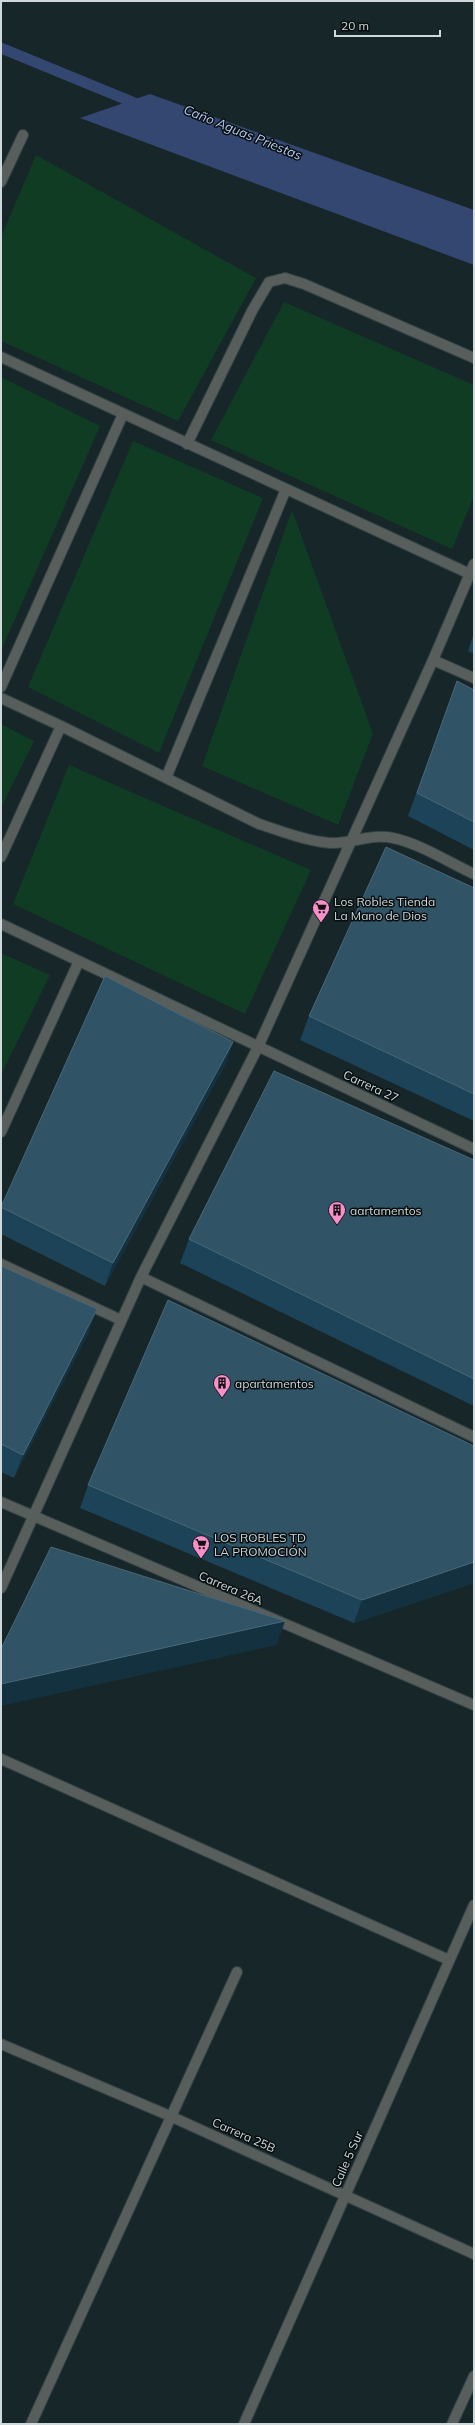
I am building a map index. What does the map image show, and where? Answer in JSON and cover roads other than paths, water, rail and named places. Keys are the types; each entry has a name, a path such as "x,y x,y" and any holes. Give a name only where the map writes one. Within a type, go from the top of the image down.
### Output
{"street":[{"path":"1,182 23,135"},
{"path":"188,444 252,310 269,282 285,278 304,284 474,358"},
{"path":"1,357 470,574"},
{"path":"1,687 123,414"},
{"path":"166,778 286,489"},
{"path":"1,1588 141,1276 258,1047 433,660 474,564"},
{"path":"433,660 474,678"},
{"path":"1,698 259,824 330,843 351,841 373,835 394,838 418,847 474,874"},
{"path":"1,857 61,726"},
{"name":"Carrera 27","path":"1,924 474,1149"},
{"path":"1,1132 78,961"},
{"path":"1,1264 121,1320"},
{"path":"141,1276 474,1437"},
{"name":"Carrera 26A","path":"1,1502 474,1705"},
{"path":"1,1759 449,1960"},
{"name":"Calle 5 Sur","path":"244,2424 474,1905"},
{"path":"31,2424 170,2116 237,1972"},
{"name":"Carrera 25B","path":"1,2044 170,2116 474,2254"},
{"path":"452,2424 474,2376"}],"water":[{"path":"150,94 474,210 474,265 80,118"}],"waterway":[{"name":"Caño Aguas Priestas","path":"1,48 142,106"}],"place":[{"name":"Los Robles Tienda La Mano de Dios","path":"321,923"},
{"name":"aartamentos","path":"337,1225"},
{"name":"apartamentos","path":"222,1398"},
{"name":"LOS ROBLES TD LA PROMOCIÓN","path":"201,1559"}]}
